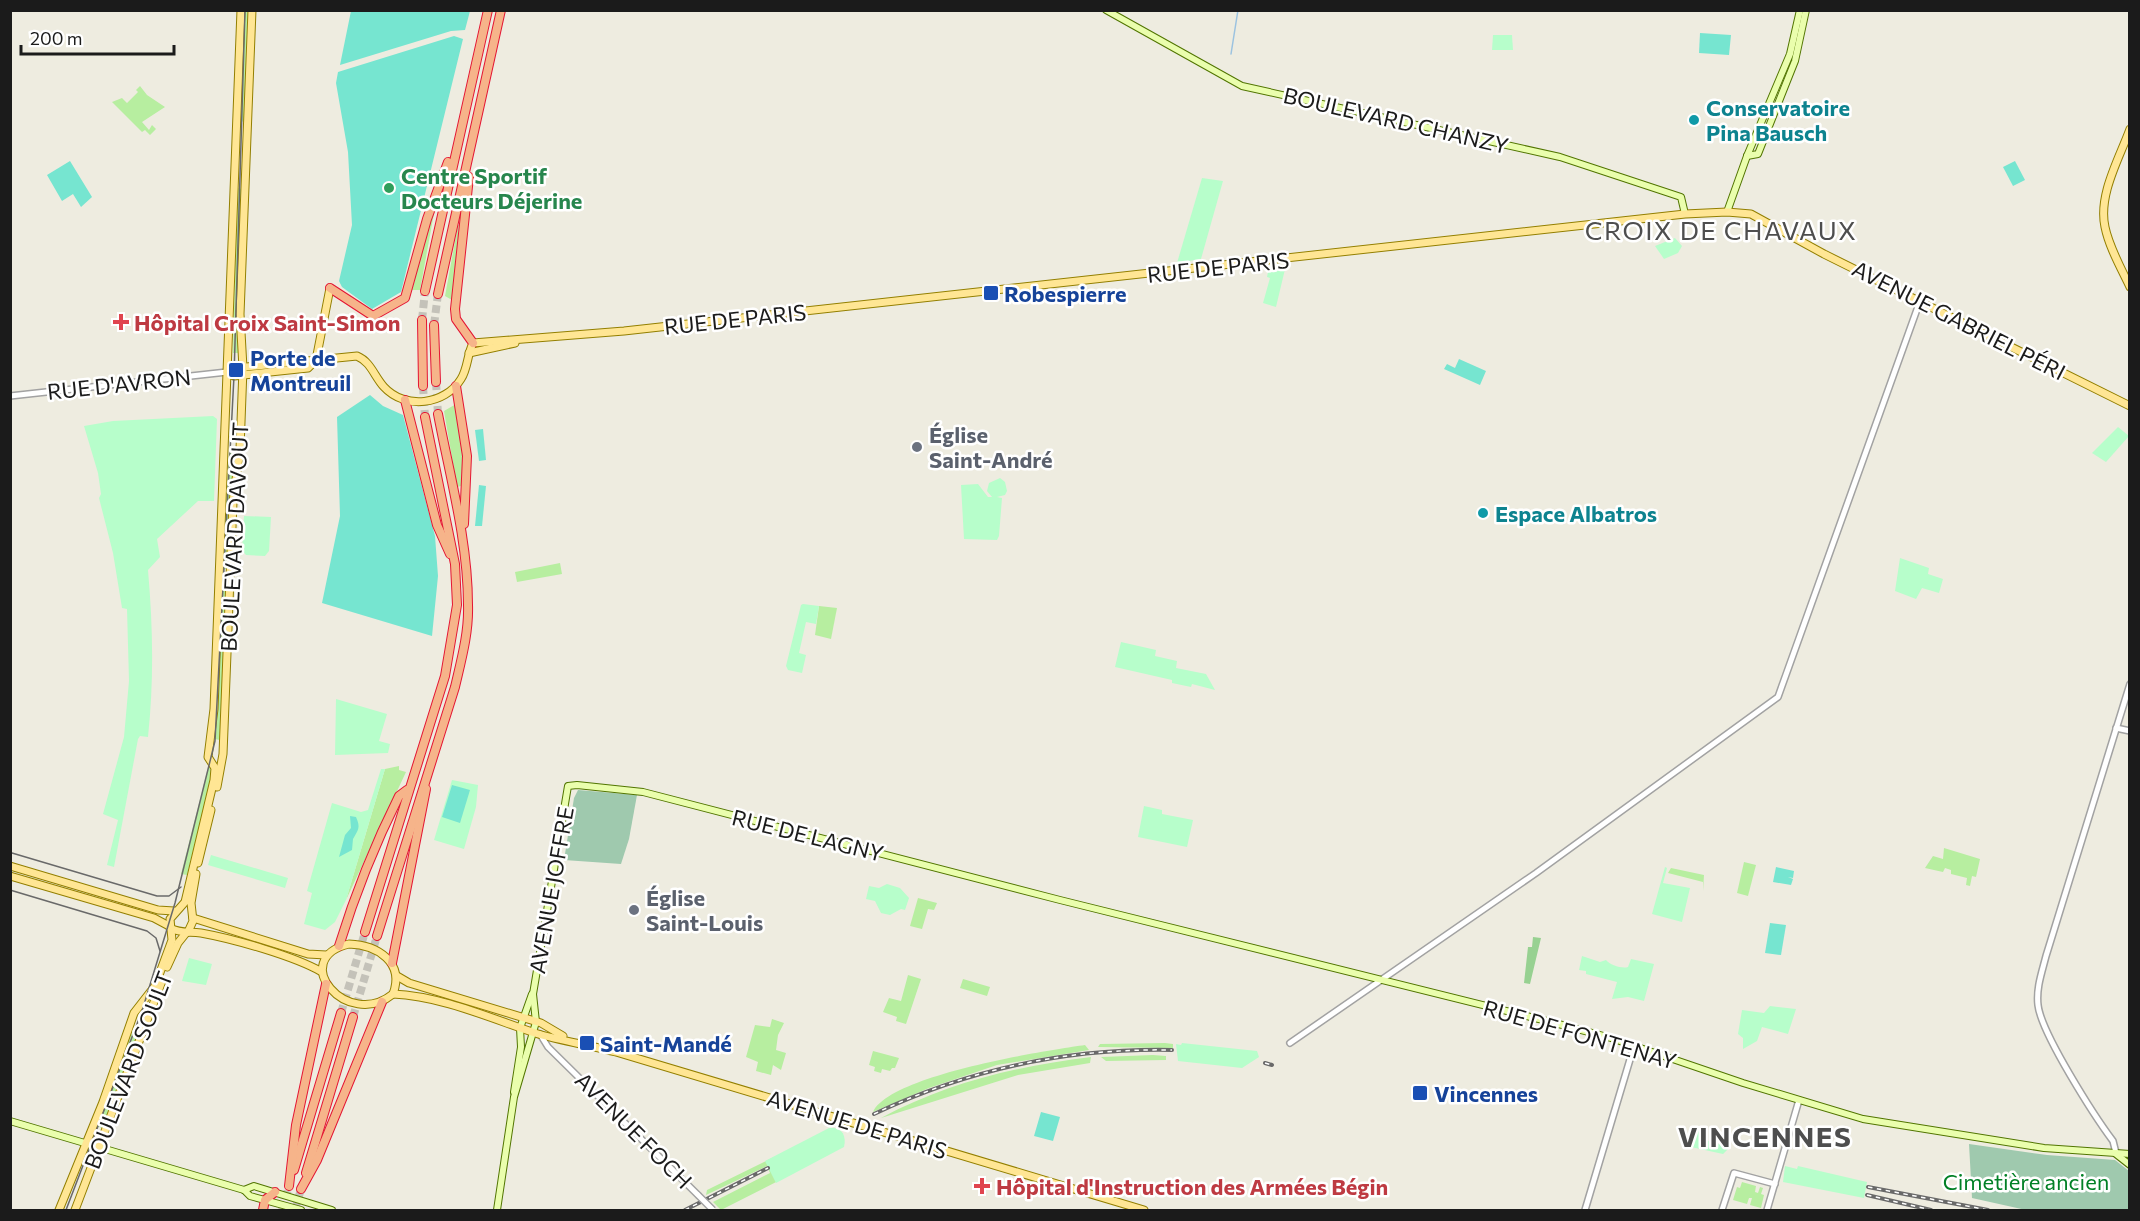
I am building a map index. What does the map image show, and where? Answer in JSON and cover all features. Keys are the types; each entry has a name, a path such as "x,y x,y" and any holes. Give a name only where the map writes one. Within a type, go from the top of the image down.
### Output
{"highway":[{"path":"425,291 488,10"},
{"path":"438,294 501,10"},
{"path":"473,344 456,319 455,309 468,184 479,115"},
{"path":"330,288 370,315 381,314 405,298 427,219 459,133"},
{"path":"422,320 423,386"},
{"path":"434,325 435,382"},
{"path":"456,386 467,456 463,541"},
{"path":"405,400 437,525 455,564"},
{"path":"377,936 454,687 464,648 469,608 463,541 438,414"},
{"path":"365,932 447,665 457,605 455,564 425,417"},
{"path":"392,963 431,758"},
{"path":"339,946 364,873 399,796 407,790"},
{"path":"326,984 313,1056 296,1125 289,1186 341,1014"},
{"path":"353,1017 301,1189 317,1160 382,1002"},
{"path":"263,1210 265,1200 275,1192"}],"main road":[{"name":"BOULEVARD DAVOUT","path":"175,911 184,902 215,768 208,751 214,709 241,10"},
{"name":"BOULEVARD DAVOUT","path":"193,917 191,903 197,864 223,754 233,504 240,452 243,371 240,314 252,10"},
{"name":"BOULEVARD CHANZY","path":"1106,10 1242,86 1586,164 1681,197 1685,214"},
{"path":"1727,212 1747,156 1790,54 1800,10"},
{"path":"1747,156 1758,154 1799,48 1806,10"},
{"path":"2130,129 2107,190 2104,212 2108,237 2130,287"},
{"name":"RUE DE PARIS","path":"507,343 1685,214 1727,212"},
{"name":"AVENUE GABRIEL PÉRI","path":"1727,212 1746,213 1757,217 1824,254 2130,406"},
{"path":"227,372 234,376 243,371 308,368 316,360 330,288"},
{"path":"316,360 357,356 364,358 385,388 405,400 423,402 435,399 456,386 465,372 473,344 507,343"},
{"path":"469,353 507,343"},
{"name":"RUE DE LAGNY","path":"568,786 577,784 643,792 1046,896"},
{"name":"AVENUE JOFFRE","path":"533,994 568,786"},
{"path":"10,866 158,910 175,911 305,954 326,955 339,946 360,945 374,949 392,963 397,976 393,994 382,1002 366,1004 344,1000 326,984 322,972 326,955"},
{"path":"10,876 151,917 187,933 200,933 305,963 322,972"},
{"name":"RUE DE FONTENAY","path":"1046,896 1551,1022 1635,1046 1863,1119 2043,1148 2130,1154"},
{"name":"BOULEVARD SOULT","path":"59,1210 134,1013 155,986 172,940 170,927 175,911"},
{"name":"BOULEVARD SOULT","path":"75,1210 168,964 187,933 193,917"},
{"name":"AVENUE DE PARIS","path":"397,976 409,983 536,1022 552,1033 570,1039 1144,1210"},
{"name":"AVENUE DE PARIS","path":"393,994 431,1001 537,1033 552,1033"},
{"path":"497,1210 521,1047 520,1028 522,1017 533,994"},
{"path":"514,1097 523,1060 537,1033 533,994"},
{"path":"10,1121 244,1190 250,1196 301,1210"},
{"path":"2116,1153 2130,1165"},
{"path":"244,1190 254,1186 332,1210"}],"street":[{"path":"1290,1043 1539,870 1778,697 1920,301"},
{"name":"RUE D'AVRON","path":"10,396 227,372"},
{"path":"2116,1153 2112,1140 2046,1032 2038,1005 2040,977 2130,684"},
{"path":"2116,728 2130,731"},
{"name":"AVENUE FOCH","path":"537,1033 713,1210"},
{"path":"552,1033 553,1051"},
{"path":"1585,1210 1635,1046"},
{"path":"1767,1210 1799,1100"},
{"path":"2104,1152 2110,1147 2112,1140"},
{"path":"1722,1210 1734,1173 1775,1185"}],"green space":[{"path":"243,11 249,11 245,122 240,121"},
{"path":"1493,35 1512,35 1513,50 1492,50"},
{"path":"140,86 147,95 165,107 142,122 149,130 152,125 156,129 150,135 145,130 142,132 112,102 122,98 127,103 138,92 136,90"},
{"path":"1202,178 1223,181 1201,259 1177,263"},
{"path":"237,188 242,189 238,353 233,353"},
{"path":"435,208 420,290 412,290 431,219"},
{"path":"459,225 452,300 445,296"},
{"path":"1675,238 1682,246 1678,253 1664,259 1655,246"},
{"path":"1286,265 1276,307 1263,303 1270,278 1267,277 1269,267"},
{"path":"456,404 463,454 461,486 457,487 444,411"},
{"path":"213,416 217,419 214,501 198,501 157,539 160,557 148,570 152,654 148,737 140,736 138,739 114,867 107,865 118,820 103,814 124,737 129,681 127,609 122,608 113,553 99,498 101,494 98,473 84,426 113,421"},
{"path":"2118,427 2129,436 2106,462 2092,453"},
{"path":"229,453 234,453 228,569 222,569"},
{"path":"1000,478 1005,482 1007,491 1005,495 997,497 1002,498 997,540 964,539 961,485 978,484 988,497 992,497 987,491 989,483"},
{"path":"244,516 271,517 269,551 265,556 246,555 242,550"},
{"path":"1900,558 1929,568 1928,574 1943,579 1939,593 1922,588 1916,599 1895,591"},
{"path":"560,563 562,574 517,582 515,572"},
{"path":"222,574 228,574 220,740 214,739"},
{"path":"803,604 819,606 816,624 806,622 799,653 806,655 802,673 788,670 786,666"},
{"path":"819,606 837,608 831,639 815,635"},
{"path":"1121,642 1156,650 1155,656 1177,661 1176,668 1206,674 1215,690 1192,684 1191,687 1172,683 1172,680 1115,667"},
{"path":"336,699 387,714 379,741 390,744 388,753 335,755"},
{"path":"209,764 212,774 187,875 181,874"},
{"path":"399,766 399,770 406,772 346,900 385,769"},
{"path":"381,769 385,769 346,900 335,922 325,930 304,924 312,893 307,891 332,803 361,812 368,810"},
{"path":"452,780 478,785 476,807 464,849 434,840"},
{"path":"578,790 637,795 629,839 621,864 564,860 574,798"},
{"path":"1144,806 1162,810 1162,814 1193,820 1187,847 1138,837"},
{"path":"1944,848 1980,859 1976,877 1972,876 1970,886 1966,885 1967,878 1951,874 1951,870 1945,868 1943,872 1925,868 1933,856 1943,859"},
{"path":"211,855 288,878 285,888 208,865"},
{"path":"1744,862 1756,865 1748,896 1737,893"},
{"path":"1665,867 1667,868 1663,883 1690,888 1682,922 1652,914"},
{"path":"1671,868 1704,875 1703,891 1703,882 1668,873"},
{"path":"887,884 900,888 909,898 905,910 901,909 890,915 881,913 875,901 866,899 869,886 879,888"},
{"path":"918,898 937,903 934,910 928,909 922,929 910,926"},
{"path":"1533,937 1541,938 1530,984 1524,983 1528,947 1532,947"},
{"path":"1582,956 1600,962 1606,960 1613,965 1623,967 1628,967 1631,959 1654,964 1644,1001 1628,997 1612,999 1617,982 1579,970"},
{"path":"189,958 212,964 206,985 182,981"},
{"path":"908,975 921,979 906,1024 896,1021 897,1017 883,1012 889,998 901,1001"},
{"path":"963,979 990,987 987,996 960,988"},
{"path":"1770,1006 1796,1009 1788,1034 1762,1027 1757,1041 1743,1049 1743,1038 1738,1034 1742,1010 1764,1013"},
{"path":"772,1019 784,1023 778,1035 776,1050 786,1053 781,1070 773,1065 771,1075 756,1071 758,1062 746,1057 755,1025 770,1027"},
{"path":"133,1030 138,1032 138,1036 102,1128 97,1126 97,1122"},
{"path":"1182,1043 1257,1051 1259,1057 1242,1068 1178,1061 1176,1044 1181,1045"},
{"path":"1100,1044 1173,1044 1173,1048 1098,1047"},
{"path":"1085,1045 1089,1050 997,1065 929,1088 873,1112 885,1099 907,1087 936,1076 1004,1059"},
{"path":"873,1051 899,1058 895,1068 890,1071 882,1069 881,1073 874,1071 875,1067 869,1065"},
{"path":"1166,1056 1166,1060 1106,1061 1101,1057"},
{"path":"1091,1057 1090,1063 1018,1075 881,1118 931,1095 983,1078 1036,1065"},
{"path":"1693,1126 1707,1129 1705,1137 1702,1136 1701,1139 1730,1147 1723,1154 1691,1147 1689,1144"},
{"path":"829,1128 837,1128 842,1132 845,1139 844,1147 776,1183 765,1161"},
{"name":"Cimetière ancien","path":"1969,1144 2047,1155 2115,1160 2129,1171 2129,1210 2026,1210 1972,1198"},
{"path":"774,1157 784,1178 721,1210 713,1202 770,1173 767,1166 706,1195 707,1190"},
{"path":"1785,1166 1797,1169 1798,1166 1867,1182 1864,1198 1783,1182"},
{"path":"1742,1182 1756,1186 1755,1192 1758,1193 1760,1187 1763,1188 1761,1208 1750,1205 1752,1198 1749,1198 1747,1204 1733,1200 1737,1187 1740,1188"}],"shaded area":[{"path":"351,10 470,11 465,30 451,31 340,65"},
{"path":"1700,33 1731,35 1729,55 1699,53"},
{"name":"Centre Sportif Docteurs Déjerine","path":"454,36 463,39 401,292 372,309 342,287 339,281 352,225 348,152 336,83 338,72"},
{"path":"70,161 92,197 81,207 73,194 62,201 47,175"},
{"path":"2015,161 2025,180 2013,186 2003,167"},
{"path":"1459,359 1486,371 1480,385 1444,369 1447,364 1455,368"},
{"path":"370,395 383,406 403,415 435,536 438,576 432,636 322,603 340,516 337,417"},
{"path":"483,429 486,460 479,461 475,430"},
{"path":"479,485 486,486 482,526 475,526"},
{"path":"452,785 470,790 460,823 442,817"},
{"path":"350,816 356,817 358,829 353,839 352,850 339,857 345,835 351,828"},
{"path":"1776,867 1794,871 1793,878 1788,877 1793,879 1791,885 1773,882"},
{"path":"1770,923 1786,925 1781,955 1765,953"},
{"path":"1041,1112 1060,1117 1053,1141 1034,1136"}],"waterway":[{"path":"1231,54 1238,10"}],"tunnel":[{"path":"422,320 425,291"},
{"path":"434,325 438,294"},
{"path":"436,382 438,414"},
{"path":"423,386 425,417"},
{"path":"341,1013 365,932"},
{"path":"353,1017 377,936"},
{"path":"282,1210 289,1186"},
{"path":"295,1210 301,1189"}],"tram line":[{"path":"66,1210 142,1011 175,903 215,741 234,376 245,10"},
{"path":"12,853 157,896 169,896 181,887"},
{"path":"10,890 147,931 156,938 160,951"}],"railway":[{"path":"874,1114 946,1085 1019,1064 1094,1053 1172,1050"},
{"path":"1265,1063 1272,1065"},
{"path":"685,1210 768,1168"},
{"path":"1868,1187 1988,1210"},
{"path":"1867,1195 1931,1210"}],"place":[{"name":"Conservatoire Pina Bausch","path":"1694,120"},
{"name":"Centre Sportif Docteurs Déjerine","path":"389,188"},
{"name":"Robespierre","path":"991,293"},
{"name":"Hôpital Croix Saint-Simon","path":"121,322"},
{"name":"Porte de Montreuil","path":"236,370"},
{"name":"Église Saint-André","path":"917,447"},
{"name":"Espace Albatros","path":"1483,513"},
{"name":"Église Saint-Louis","path":"634,910"},
{"name":"Saint-Mandé","path":"587,1043"},
{"name":"Vincennes","path":"1420,1093"},
{"name":"Hôpital d'Instruction des Armées Bégin","path":"982,1186"}],"district":[{"name":"CROIX DE CHAVAUX","path":"1721,229"},
{"name":"VINCENNES","path":"1765,1136"}]}
